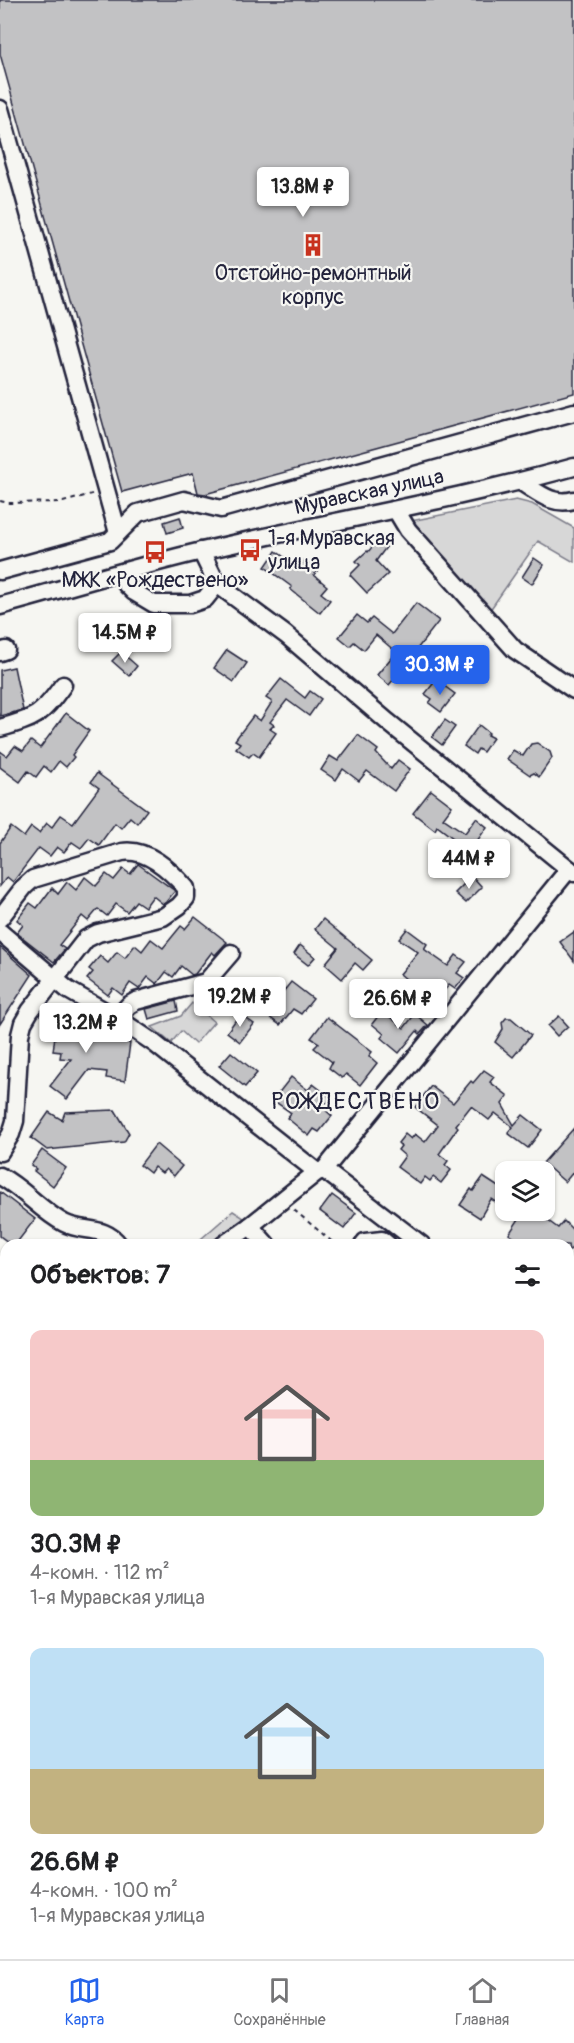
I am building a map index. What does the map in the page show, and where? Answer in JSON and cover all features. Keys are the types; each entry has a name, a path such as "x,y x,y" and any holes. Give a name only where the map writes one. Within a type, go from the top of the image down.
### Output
{"street":[{"path":"0,110 118,533"},
{"path":"0,571 110,541 138,513 184,500 192,507 221,509 574,412"},
{"name":"Муравская улица","path":"0,606 201,551 521,482 574,467"},
{"path":"521,482 561,504 574,500"},
{"path":"396,510 408,530 515,650 574,690"},
{"path":"201,551 217,584 286,635 388,722 572,871 321,1171 232,1239"},
{"path":"123,572 126,584 134,592 154,604 190,604 205,599 217,584"},
{"path":"0,728 39,715 63,685"},
{"path":"0,918 33,879 132,850 151,858 186,888 186,898 171,913 98,933 86,939 54,979 23,1023 15,1121 11,1134 0,1152"},
{"path":"0,932 68,990 117,1018 154,1043 414,1239"},
{"path":"117,1018 136,1001 206,982 231,953"},
{"path":"0,1176 66,1224 101,1231 113,1239"},
{"path":"250,1226 262,1239"}],"path":[{"path":"0,501 8,503 63,502 106,491"},
{"path":"282,1200 329,1239"}],"shaded area":[{"path":"516,500 532,504 574,528 574,562 538,541 490,610 411,521"},
{"path":"192,1003 214,1022 195,1044 181,1031 171,1043 152,1027 181,1016"},
{"path":"233,1211 244,1218 216,1239 201,1239"}],"building":[{"name":"Отстойно-ремонтный корпус","path":"0,0 574,0 574,393 205,494 198,493 193,473 122,492 0,54"},
{"path":"180,517 183,528 167,533 164,522"},
{"path":"381,536 390,542 376,561 388,574 367,593 350,575 360,565 356,561 368,552"},
{"path":"276,551 299,568 305,560 318,570 314,575 327,586 321,593 330,600 320,613 290,589 292,587 265,567"},
{"path":"534,558 544,565 532,584 522,577"},
{"path":"416,603 439,621 417,649 419,650 389,685 377,675 396,652 376,635 364,650 354,642 350,646 339,637 357,615 367,623 372,618 392,634"},
{"path":"227,650 247,663 234,682 214,668"},
{"path":"121,652 137,666 129,676 112,661"},
{"path":"14,667 23,710 0,716 0,670"},
{"path":"281,679 305,698 310,691 321,699 309,716 287,700 270,722 274,725 270,729 276,733 259,757 253,753 249,757 236,748 240,743 235,740 253,716 260,721 272,702 266,698"},
{"path":"436,680 455,694 441,712 429,703 432,699 425,694"},
{"path":"66,713 89,731 66,767 59,761 51,772 44,766 36,777 28,771 20,782 0,767 0,751 7,756 15,746 23,751 31,741 40,748"},
{"path":"445,720 455,727 442,745 432,737"},
{"path":"479,725 489,733 487,735 493,738 483,752 478,749 475,754 464,746"},
{"path":"358,735 378,750 376,753 391,769 398,760 410,769 394,791 367,771 359,781 343,769 336,780 321,770 330,756 338,761"},
{"path":"537,743 550,752 552,758 539,777 534,773 530,775 507,759 513,750 523,756 531,744"},
{"path":"97,773 147,810 137,823 130,817 121,828 115,823 99,845 89,838 81,848 72,842 64,852 57,847 50,856 39,848 13,882 7,877 0,886 0,843 11,827 24,837 31,827 39,833 47,823 52,827 61,815 73,823 99,788 91,782"},
{"path":"431,790 452,806 443,818 465,833 476,818 487,827 470,851 437,826 435,830 413,813"},
{"path":"138,864 175,891 166,902 163,904 153,896 145,907 136,901 127,912 116,904 107,916 98,909 88,921 82,916 59,945 65,949 54,962 17,933 23,925 17,920 30,903 37,908 52,888 58,894 67,882 76,890 85,877 96,886 106,874 114,880 123,869 130,874"},
{"path":"472,876 482,887 466,903 455,893"},
{"path":"195,917 227,942 215,955 212,952 195,974 192,975 181,966 173,977 166,972 157,984 148,977 139,989 130,983 122,995 113,988 108,995 87,979 93,972 89,969 100,956 108,963 117,952 125,958 135,945 142,951 151,939 163,948 181,926 185,929"},
{"path":"323,919 372,960 363,970 355,963 342,979 325,964 338,948 315,929"},
{"path":"407,929 427,944 424,949 448,966 456,955 466,962 457,973 464,978 455,989 449,985 431,1006 418,996 421,992 400,974 418,952 399,939"},
{"path":"574,932 574,961 560,942"},
{"path":"300,945 315,957 308,965 294,954"},
{"path":"0,947 32,975 0,1024"},
{"path":"291,982 313,999 301,1014 293,1009 280,1025 265,1014"},
{"path":"176,1001 178,1011 149,1019 146,1009"},
{"path":"382,1011 404,1028 415,1014 428,1025 420,1034 417,1031 399,1053 381,1038 384,1034 372,1024"},
{"path":"240,1014 254,1024 240,1042 227,1032"},
{"path":"559,1016 568,1026 557,1036 548,1026"},
{"path":"57,1017 80,1020 79,1026 97,1028 96,1034 114,1036 113,1041 130,1043 125,1081 106,1078 107,1072 89,1070 67,1099 50,1086 71,1059 60,1058 61,1052 53,1051 55,1036 50,1035 51,1024 56,1024"},
{"path":"327,1017 372,1052 369,1056 377,1063 360,1085 346,1074 342,1078 329,1068 332,1062 314,1048 319,1043 311,1038"},
{"path":"506,1018 511,1018 531,1035 513,1057 495,1042 503,1029 502,1023"},
{"path":"231,1052 257,1073 245,1087 219,1066"},
{"path":"484,1070 494,1077 490,1082 508,1096 502,1104 514,1125 523,1115 542,1130 528,1148 508,1133 513,1127 495,1113 489,1120 471,1106 456,1125 458,1127 439,1154 448,1161 445,1165 451,1170 441,1183 433,1177 430,1181 425,1177 420,1184 397,1167 405,1156 398,1150 401,1146 398,1143 405,1134 411,1139 415,1134 425,1142 438,1125 415,1107 431,1086 453,1103 471,1081 473,1083"},
{"path":"291,1077 308,1090 313,1084 331,1098 323,1108 332,1116 319,1132 314,1129 309,1136 287,1118 291,1113 273,1100"},
{"path":"115,1110 129,1133 124,1142 47,1150 31,1138 49,1112 62,1120 65,1112"},
{"path":"574,1128 574,1171 565,1182 555,1173 555,1161 545,1161"},
{"path":"156,1144 182,1166 174,1176 166,1169 162,1173 154,1167 150,1173 140,1165"},
{"path":"42,1150 66,1168 53,1186 34,1171 36,1169 31,1165"},
{"path":"483,1177 495,1185 495,1202 491,1199 480,1218 460,1205 471,1189 473,1191"},
{"path":"0,1192 35,1219 20,1239 4,1239 0,1236"},
{"path":"332,1195 356,1213 344,1229 320,1211"},
{"path":"518,1221 548,1221 558,1228 564,1221 574,1231 574,1239 516,1239 509,1234"}],"place":[{"name":"Отстойно-ремонтный корпус","path":"313,245"},
{"name":"1-я Муравская улица","path":"250,550"},
{"name":"МЖК «Рождествено»","path":"155,552"}],"district":[{"name":"РОЖДЕСТВЕНО","path":"356,1101"}]}
